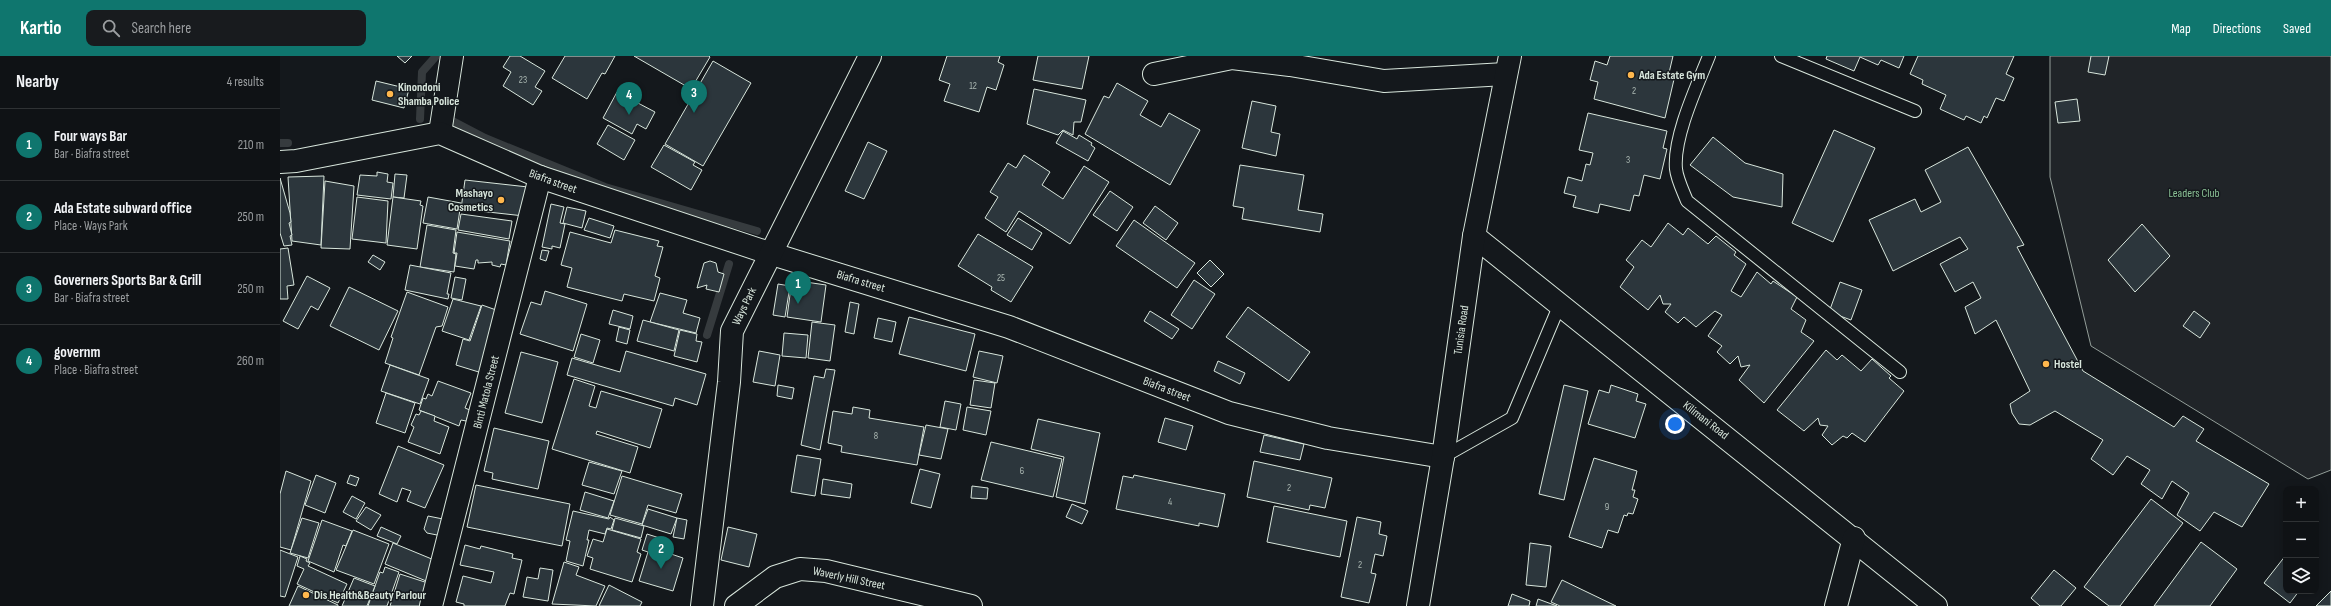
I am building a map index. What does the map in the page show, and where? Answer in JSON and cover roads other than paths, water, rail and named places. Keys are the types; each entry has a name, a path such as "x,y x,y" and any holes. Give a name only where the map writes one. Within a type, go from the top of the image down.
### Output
{"street":[{"path":"280,162 296,162 440,133 452,56"},
{"name":"Ways Park","path":"702,606 729,382 732,331 769,253 870,56"},
{"path":"1154,74 1232,58 1290,65 1384,81 1508,65"},
{"name":"Tunisia Road","path":"1418,606 1443,457 1474,236 1508,65"},
{"name":"Biafra street","path":"440,133 540,177 769,253 1009,327 1229,413 1328,438 1443,457"},
{"name":"Binti Matola Street","path":"431,606 540,177"},
{"name":"Kilimani Road","path":"1474,236 1854,538 1936,606"},
{"path":"1836,606 1854,538"},
{"name":"Waverly Hill Street","path":"736,606 775,577 800,569 826,571 971,606"}],"lane":[{"path":"1708,56 1690,102 1676,149 1676,170 1687,201 1900,372"},
{"path":"1781,56 1914,112"},
{"path":"1443,457 1512,418 1560,304"}],"waterway":[{"path":"420,119 422,72 436,56"},
{"path":"443,116 485,138 605,187 757,231"},
{"path":"280,143 288,143"},
{"path":"707,335 729,264"}],"place":[{"name":"Ada Estate Gym","path":"1631,75"},
{"name":"Kinondoni Shamba Police","path":"390,94"},
{"name":"Governers Sports Bar & Grill","path":"694,113"},
{"name":"governm","path":"629,115"},
{"name":"Mashayo Cosmetics","path":"501,200"},
{"name":"Four ways Bar","path":"798,304"},
{"name":"Hostel","path":"2046,364"},
{"name":"Ada Estate subward office","path":"661,569"},
{"name":"Dis Health&Beauty Parlour","path":"306,595"}],"park label":[{"name":"Leaders Club","path":"2194,193"}]}
